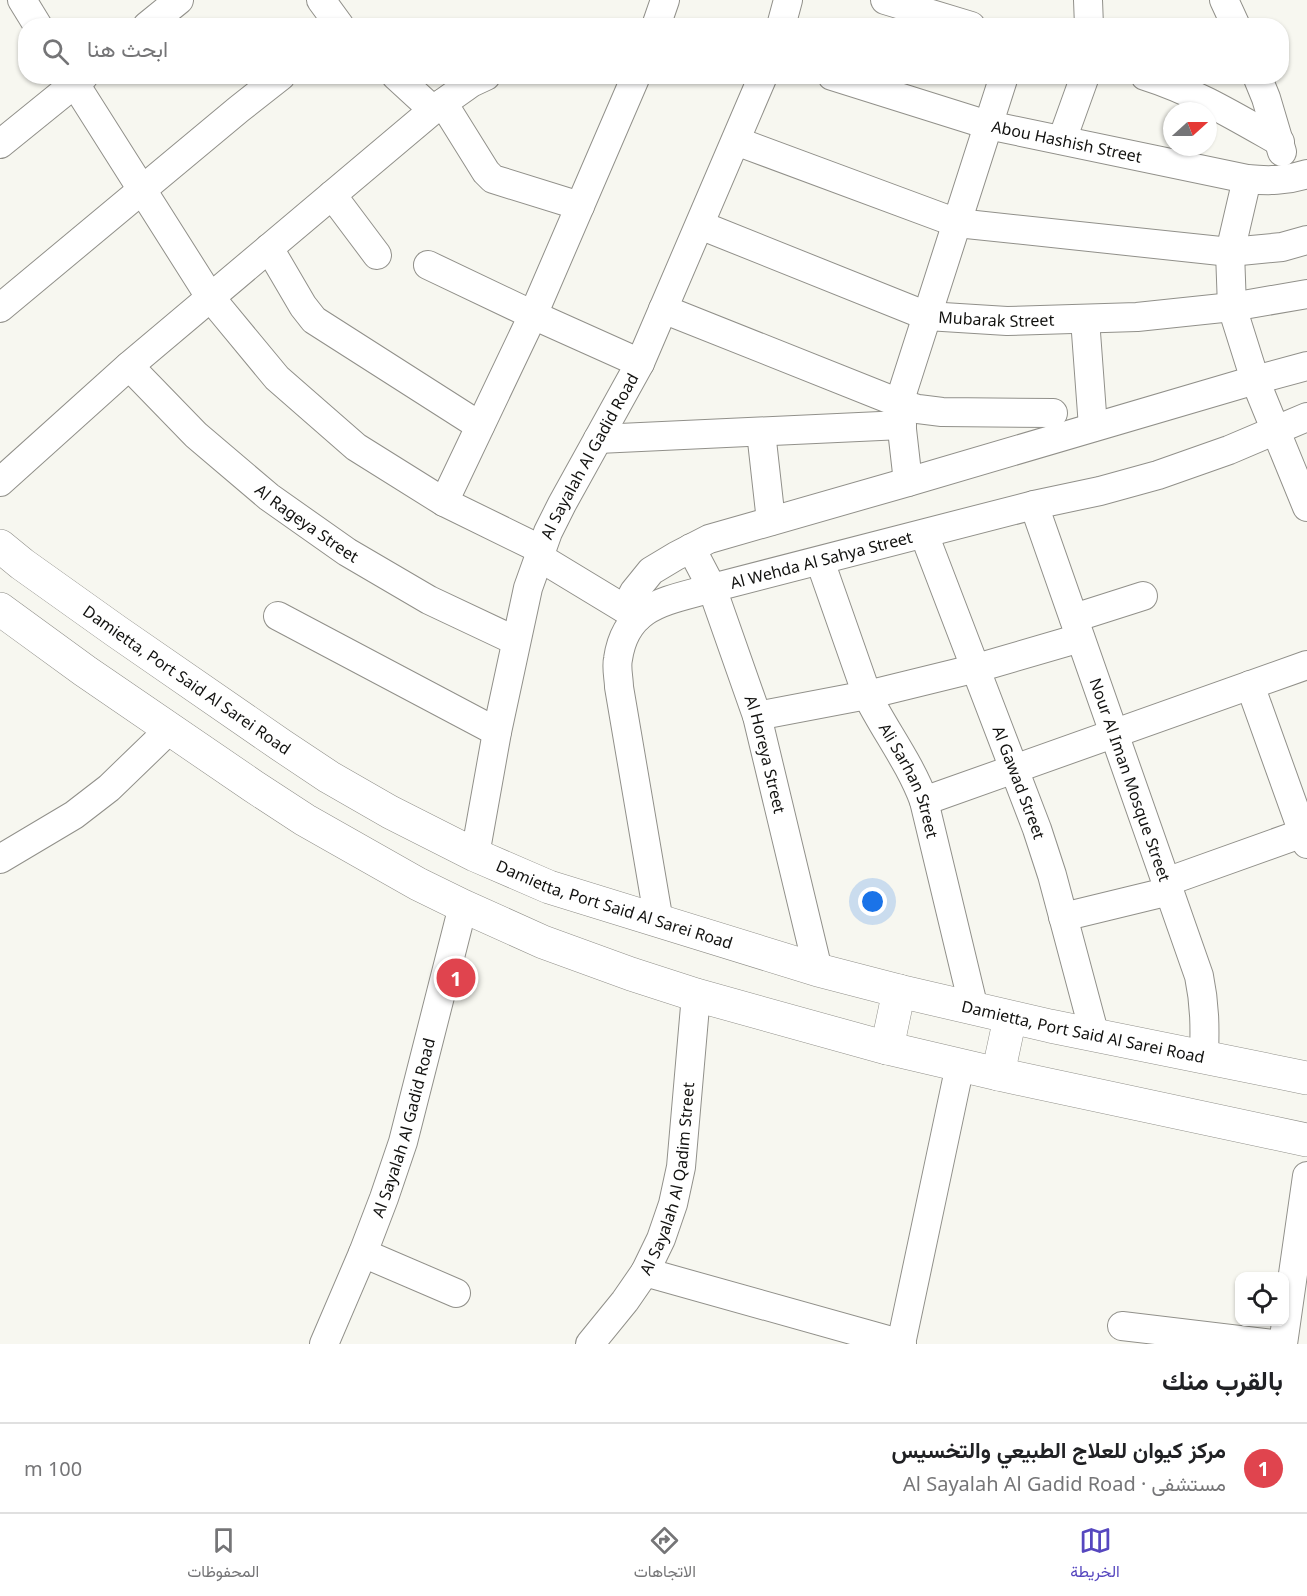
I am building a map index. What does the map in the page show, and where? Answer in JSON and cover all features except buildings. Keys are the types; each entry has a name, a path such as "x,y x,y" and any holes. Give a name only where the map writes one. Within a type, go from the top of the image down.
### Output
{"highway":[{"path":"0,593 11,555"},
{"name":"Damietta, Port Said Al Sarei Road","path":"11,555 116,631 329,777 390,812 475,855 549,887 818,970 899,991 1010,1018 1307,1078"},
{"path":"0,609 85,671 305,820 408,878 543,942 696,995 887,1048 1307,1140"},
{"path":"85,671 116,631"},
{"path":"887,1048 899,991"},
{"path":"998,1074 1010,1018"}],"street":[{"path":"22,0 33,18"},
{"path":"157,18 179,0"},
{"path":"321,0 334,18"},
{"path":"658,18 664,0"},
{"path":"783,18 788,0"},
{"path":"885,0 956,15"},
{"path":"1088,0 1089,18"},
{"path":"1219,18 1225,0"},
{"path":"1225,0 1233,18"},
{"path":"0,144 70,84"},
{"path":"79,84 142,190 210,297 277,378 356,447 444,502 541,554 631,613 634,592 651,571 710,539 1307,366"},
{"path":"0,308 271,84"},
{"path":"407,84 438,107 493,179 580,206"},
{"path":"0,482 210,297 438,107 470,84"},
{"path":"444,502 533,315 633,84"},
{"name":"Al Sayalah Al Gadid Road","path":"475,855 516,640 528,588 548,532 640,363 735,141 756,84"},
{"name":"Abou Hashish Street","path":"857,84 988,125 1246,178 1267,181 1299,177"},
{"path":"908,482 900,414 927,316 1001,84"},
{"path":"1062,140 1081,84"},
{"path":"1260,84 1280,142 1299,177"},
{"path":"1198,86 1221,109 1280,142"},
{"path":"735,141 957,223 1230,252 1282,247 1307,240"},
{"path":"1246,178 1230,252 1232,307 1255,380 1307,507"},
{"path":"332,195 377,255"},
{"name":"Mubarak Street","path":"700,225 927,316 1007,321 1137,317 1232,307 1307,294"},
{"path":"269,248 303,306 314,320 480,426"},
{"path":"428,265 640,363"},
{"path":"663,309 900,414"},
{"path":"1085,319 1093,427"},
{"name":"Al Rageya Street","path":"129,366 196,435 269,497 317,532 429,600 516,640"},
{"path":"598,439 761,432 918,410 1053,413"},
{"name":"Al Wehda Al Sahya Street","path":"658,922 619,687 617,660 631,613 712,588 1158,475 1229,450 1307,417"},
{"path":"761,432 771,521"},
{"name":"Nour Al Iman Mosque Street","path":"1034,505 1199,976 1205,1020 1204,1058"},
{"name":"Al Gawad Street","path":"924,534 1037,829 1052,875 1095,1036"},
{"name":"Al Horeya Street","path":"691,548 712,588 757,716 818,970"},
{"name":"Ali Sarhan Street","path":"820,561 867,695 914,778 924,801 974,1009"},
{"path":"757,716 867,695 977,669 1077,628 1143,596"},
{"path":"278,616 497,732"},
{"path":"924,801 1307,665"},
{"path":"1063,917 1168,887 1305,838 1250,685"},
{"path":"0,859 74,815 109,788 170,729"},
{"name":"Al Sayalah Al Gadid Road","path":"324,1344 363,1253 403,1142 463,906"},
{"name":"Al Sayalah Al Qadim Street","path":"590,1344 645,1272 673,1204 681,1167 696,995"},
{"path":"645,1272 902,1344 960,1065"},
{"path":"1282,1344 1307,1176"},
{"path":"363,1253 456,1293"},
{"path":"1122,1326 1273,1344"}],"place":[{"name":"مركز كيوان للعلاج الطبيعي والتخسيس","path":"456,978"}]}
